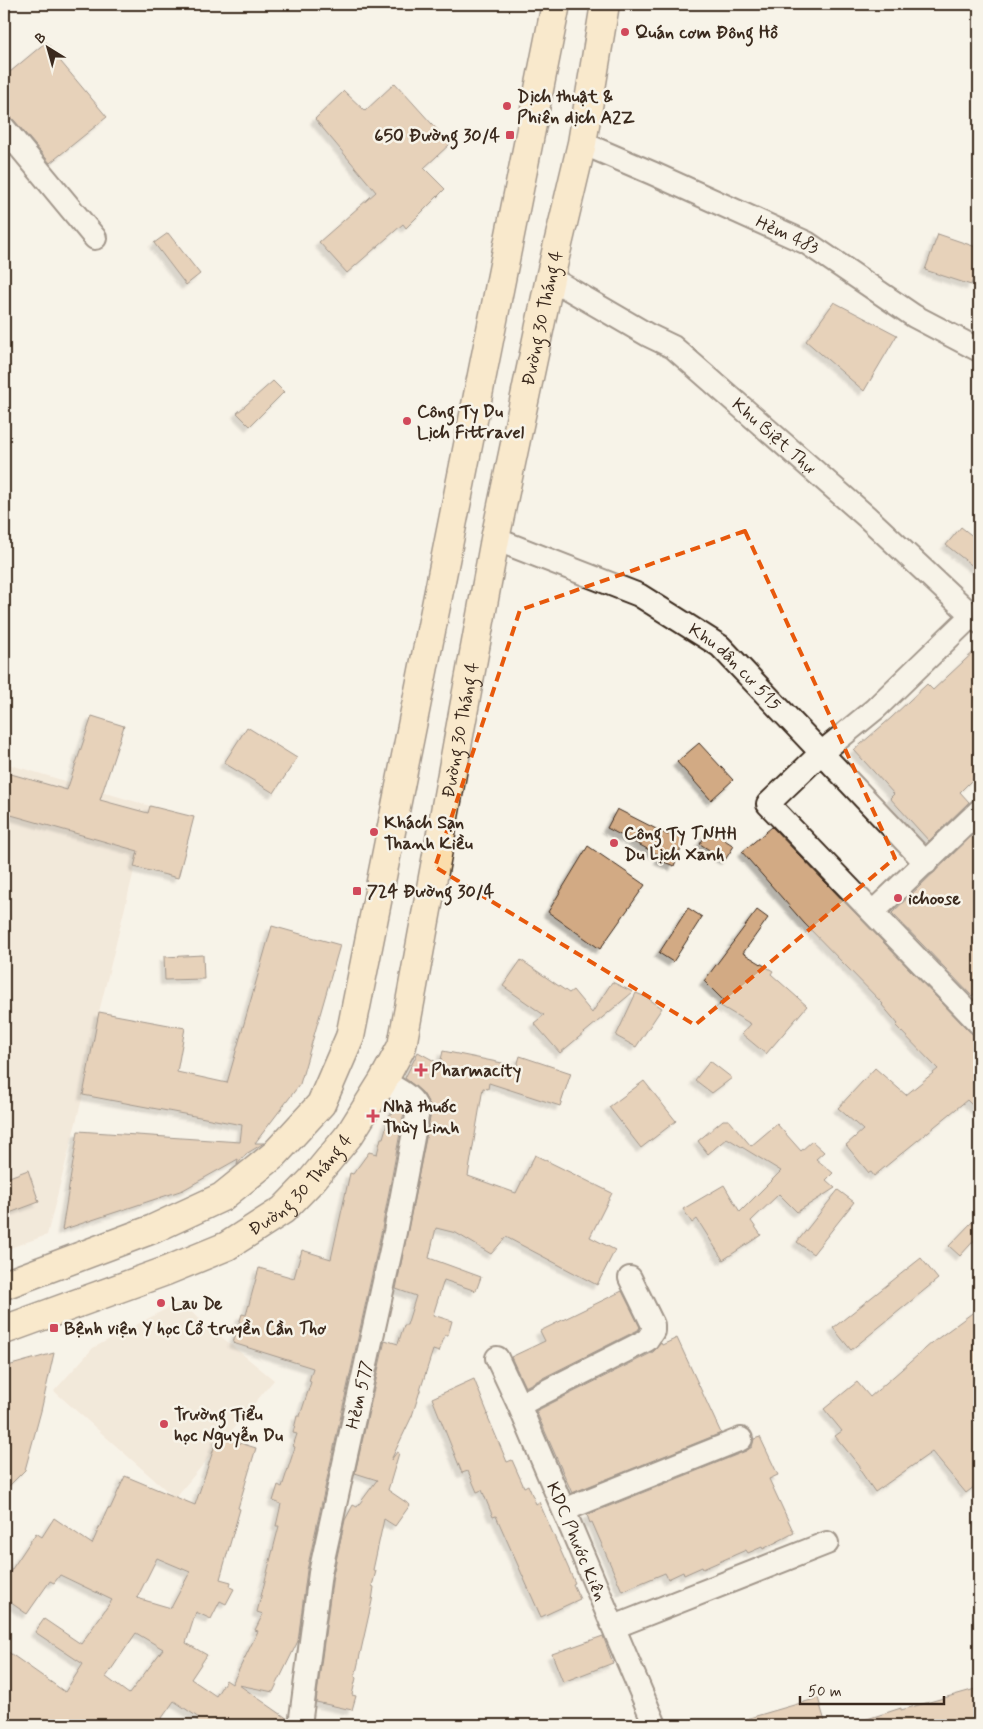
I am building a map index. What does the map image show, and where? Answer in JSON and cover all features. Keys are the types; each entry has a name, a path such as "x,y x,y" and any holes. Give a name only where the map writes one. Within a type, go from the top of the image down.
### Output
{"main road":[{"name":"Đường 30 Tháng 4","path":"4,1284 153,1229 222,1197 274,1154 321,1104 350,1037 556,4"},
{"name":"Đường 30 Tháng 4","path":"4,1330 166,1271 227,1246 283,1210 312,1180 350,1134 402,1046 495,539 550,278 582,143 605,4"}],"street":[{"path":"4,128 95,238"},
{"name":"Hẻm 483","path":"582,143 652,172 807,243 914,316 979,350"},
{"name":"Khu Biệt Thự","path":"550,278 672,347 867,517 976,618"},
{"name":"Khu dân cư 515","path":"495,539 639,595 720,646 926,863"},
{"path":"976,618 875,709 821,753 768,804 977,1015"},
{"path":"873,912 979,811"},
{"name":"Hẻm 577","path":"300,1725 320,1573 395,1232 418,1112 412,1099 383,1081"},
{"path":"519,1404 647,1340 653,1331 654,1325 630,1278"},
{"name":"KDC Phước Kiên","path":"497,1358 519,1404 655,1725"},
{"path":"564,1510 741,1439"},
{"path":"614,1627 827,1543"}],"highlighted area":[{"path":"745,531 895,858 695,1025 435,867 520,610"}],"shaded area":[{"path":"4,763 150,806 99,1012 83,1095 47,1235 4,1250"},
{"name":"Trường Tiểu học Nguyễn Du","path":"179,1302 274,1380 175,1498 54,1391 93,1348"}],"building":[{"path":"46,42 107,117 50,163 14,120 4,114 4,77"},
{"path":"395,83 450,144 424,168 445,189 406,228 403,224 347,273 319,242 376,192 315,119 344,91 365,111"},
{"path":"168,233 200,274 186,285 154,243"},
{"path":"938,234 979,248 979,263 971,285 925,270"},
{"path":"834,302 897,335 864,391 806,341"},
{"path":"273,381 284,392 250,426 237,413"},
{"path":"961,527 979,541 979,571 946,545"},
{"path":"979,647 979,773 960,792 969,802 929,841 890,798 894,794 854,750 927,684 933,690"},
{"path":"92,716 124,726 100,800 148,813 150,806 194,817 178,878 134,867 138,851 4,813 4,772 67,790"},
{"path":"247,727 297,758 274,793 224,763"},
{"path":"699,743 733,780 711,800 677,762"},
{"path":"617,809 668,835 671,829 686,835 674,866 659,860 661,856 607,828"},
{"path":"772,827 970,1032 979,1039 979,1112 967,1100 874,1176 871,1172 869,1173 846,1145 863,1130 838,1108 875,1068 906,1095 938,1069 896,1026 898,1024 883,1004 804,923 742,852"},
{"path":"979,829 979,988 972,996 892,913"},
{"path":"709,830 734,846 725,860 700,844"},
{"path":"588,846 645,885 600,949 548,912"},
{"path":"688,908 702,917 673,962 659,953"},
{"path":"757,910 768,918 743,953 773,971 771,974 807,1006 766,1054 742,1034 751,1024 719,1005 723,1000 704,981"},
{"path":"272,926 340,945 300,1084 255,1143 264,1143 246,1154 237,1165 238,1159 183,1190 62,1230 78,1131 240,1142 242,1125 83,1095 99,1012 185,1028 177,1072 227,1083"},
{"path":"203,955 204,979 165,980 164,957"},
{"path":"521,960 569,993 573,990 592,1013 612,982 633,992 560,1053 534,1023 544,1015 503,986"},
{"path":"636,993 646,997 662,1008 636,1047 616,1036"},
{"path":"443,1051 517,1066 520,1056 571,1073 560,1106 489,1083 488,1089 483,1088 468,1176 516,1193 535,1155 612,1193 590,1237 615,1250 597,1285 506,1237 491,1254 456,1233 436,1228 429,1258 481,1277 476,1291 444,1280 433,1315 452,1321 448,1335 445,1335 439,1352 433,1350 412,1416 391,1460 397,1452 399,1453 388,1490 410,1505 395,1526 384,1519 373,1570 376,1571 372,1586 374,1587 372,1601 355,1677 352,1695 356,1696 352,1710 316,1702 333,1575 345,1520 353,1505 357,1507 377,1480 355,1473 385,1340 398,1344 404,1325 407,1325 416,1296 396,1289 431,1113 430,1106 423,1093 405,1078 418,1052 440,1064"},
{"path":"710,1061 732,1078 712,1093 695,1080"},
{"path":"644,1081 676,1121 641,1148 609,1107"},
{"path":"396,1104 404,1112 382,1229 307,1570 298,1641 273,1692 239,1685 288,1719 287,1725 194,1725 199,1718 174,1701 157,1725 4,1725 4,1649 65,1692 83,1664 35,1632 44,1619 81,1644 112,1600 60,1575 54,1583 50,1581 27,1614 4,1598 4,1581 36,1533 42,1537 54,1518 92,1544 125,1476 195,1505 218,1436 256,1448 220,1579 231,1582 230,1587 234,1589 226,1604 220,1601 211,1619 196,1612 186,1643 207,1655 191,1679 216,1696 226,1680 232,1684 258,1631 255,1630 263,1614 257,1612 279,1526 276,1526 281,1504 273,1501 278,1485 282,1487 295,1447 293,1446 297,1434 293,1433 297,1416 300,1416 311,1382 309,1381 313,1368 233,1343 242,1314 246,1315 259,1268 294,1278 302,1250 331,1259 350,1173 353,1174 369,1152 377,1154 390,1114 392,1114","holes":["157,1558 190,1572 171,1608 137,1598","136,1633 163,1649 129,1694 106,1677"]},
{"path":"723,1120 729,1120 751,1146 777,1124 801,1151 812,1141 824,1152 816,1159 833,1173 826,1180 835,1188 797,1212 779,1194 751,1221 761,1235 723,1260 697,1219 692,1223 683,1209 724,1185 740,1212 781,1171 727,1138 708,1154 698,1141"},
{"path":"28,1170 39,1202 4,1215 4,1179"},
{"path":"838,1190 854,1202 813,1254 797,1242"},
{"path":"972,1222 979,1229 979,1235 960,1256 949,1246"},
{"path":"921,1258 938,1279 851,1350 833,1328"},
{"path":"622,1291 640,1327 638,1330 525,1387 511,1357 545,1341 540,1331"},
{"path":"979,1308 979,1483 966,1493 932,1452 875,1492 859,1469 861,1468 835,1436 842,1431 824,1409 857,1382 870,1397 933,1342"},
{"path":"677,1338 721,1433 572,1493 536,1411 653,1352 661,1343 662,1345"},
{"path":"54,1353 25,1470 4,1491 4,1367"},
{"path":"474,1379 507,1462 512,1460 524,1487 528,1485 536,1504 539,1502 575,1583 573,1584 580,1599 541,1617 496,1516 493,1517 482,1490 477,1492 468,1471 462,1473 432,1398"},
{"path":"760,1437 778,1475 769,1479 794,1533 763,1549 762,1547 748,1553 746,1550 703,1569 702,1567 684,1575 683,1572 668,1579 665,1573 622,1591 592,1522 590,1523 587,1515 746,1451 752,1447 754,1439"},
{"path":"603,1636 613,1663 563,1682 552,1654"},
{"path":"979,1688 979,1725 858,1725 858,1722 901,1708 901,1710"},
{"path":"818,1698 826,1725 740,1725 739,1721"}],"place":[{"name":"Quán cơm Đông Hồ","path":"625,32"},
{"name":"Dịch thuật & Phiên dịch A2Z","path":"507,106"},
{"name":"650 Đường 30/4","path":"510,135"},
{"name":"Công Ty Du Lịch Fittravel","path":"407,421"},
{"name":"Khách Sạn Thanh Kiều","path":"374,832"},
{"name":"Công Ty TNHH Du Lịch Xanh","path":"614,843"},
{"name":"724 Đường 30/4","path":"357,891"},
{"name":"ichoose","path":"898,898"},
{"name":"Pharmacity","path":"421,1070"},
{"name":"Nhà thuốc Thùy Linh","path":"373,1116"},
{"name":"Lau De","path":"161,1303"},
{"name":"Bệnh viện Y học Cổ truyền Cần Thơ","path":"54,1328"},
{"name":"Trường Tiểu học Nguyễn Du","path":"164,1424"}]}
